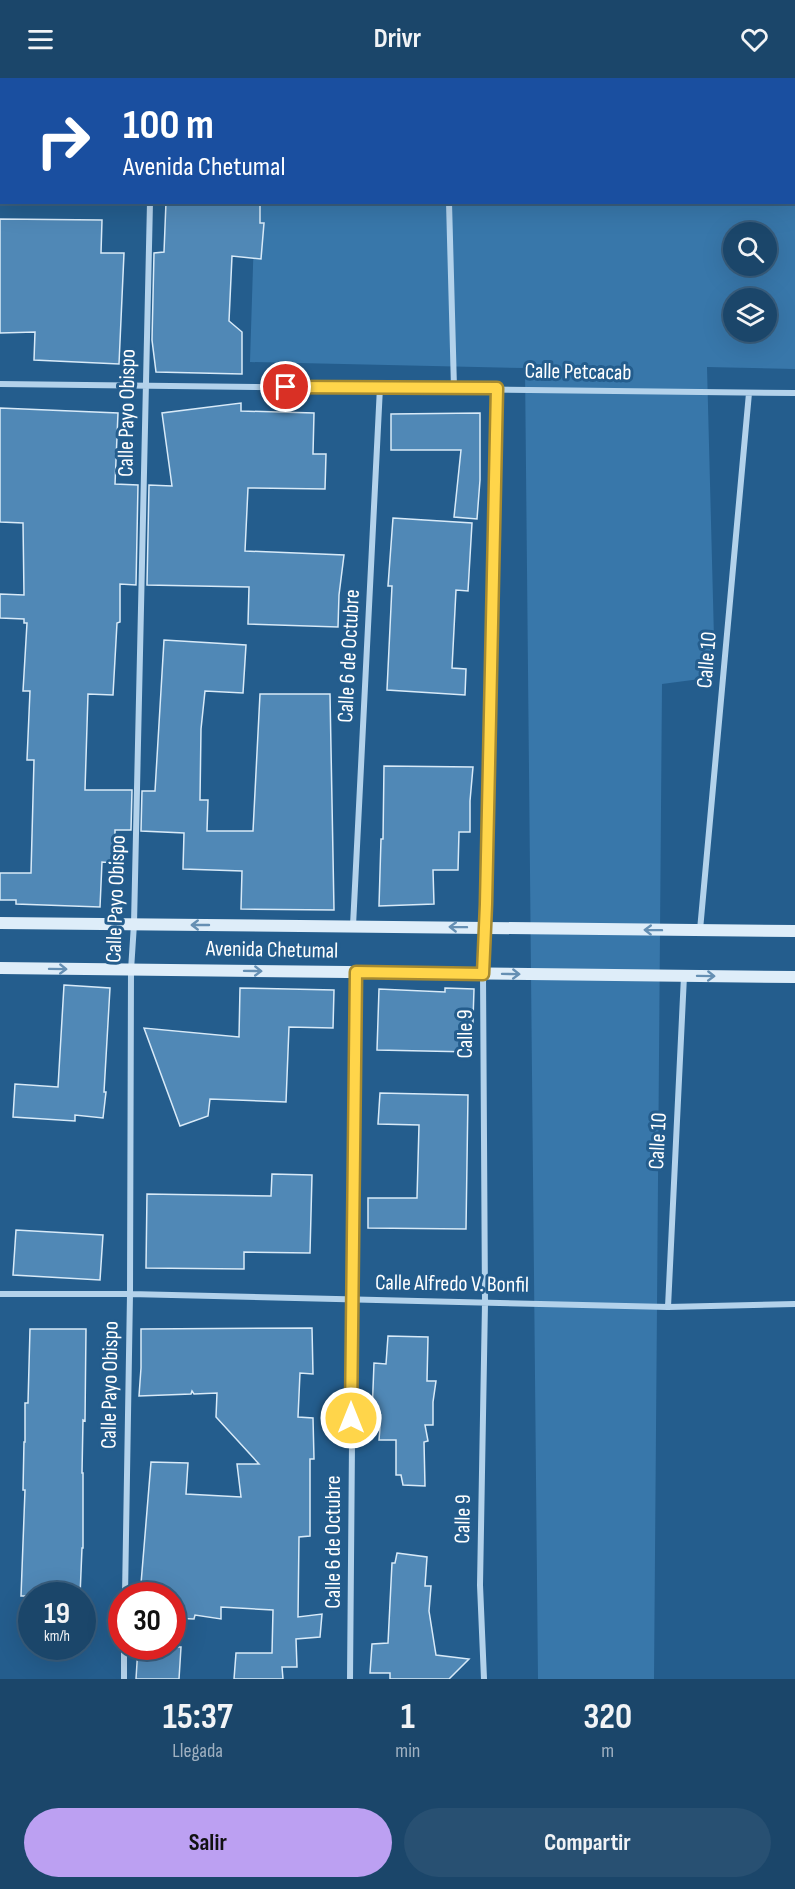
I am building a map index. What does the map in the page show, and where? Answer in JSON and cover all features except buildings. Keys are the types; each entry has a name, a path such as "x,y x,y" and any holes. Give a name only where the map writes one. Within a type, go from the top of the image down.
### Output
{"main road":[{"name":"Avenida Chetumal","path":"0,923 795,931"},
{"name":"Avenida Chetumal","path":"0,968 795,977"}],"street":[{"name":"Calle Payo Obispo","path":"125,1582 130,1294 131,970 134,924 150,204"},
{"path":"449,204 454,388"},
{"name":"Calle Petcacab","path":"0,384 795,393"},
{"name":"Calle 6 de Octubre","path":"353,926 380,387"},
{"name":"Calle 9","path":"484,1679 480,1585 485,1303 483,974 486,928 497,388"},
{"name":"Calle 10","path":"700,930 749,393"},
{"name":"Calle 6 de Octubre","path":"350,1679 356,972"},
{"name":"Calle 10","path":"668,1307 684,976"},
{"name":"Calle Alfredo V. Bonfil","path":"0,1294 130,1294 668,1307 795,1304"},
{"path":"124,1660 124,1679"}],"shaded area":[{"path":"255,204 795,204 795,369 707,367 715,677 662,684 654,1679 538,1679 525,368 250,362"}],"route":[{"path":"286,387 497,388 486,928 483,974 356,972 351,1418"}]}
